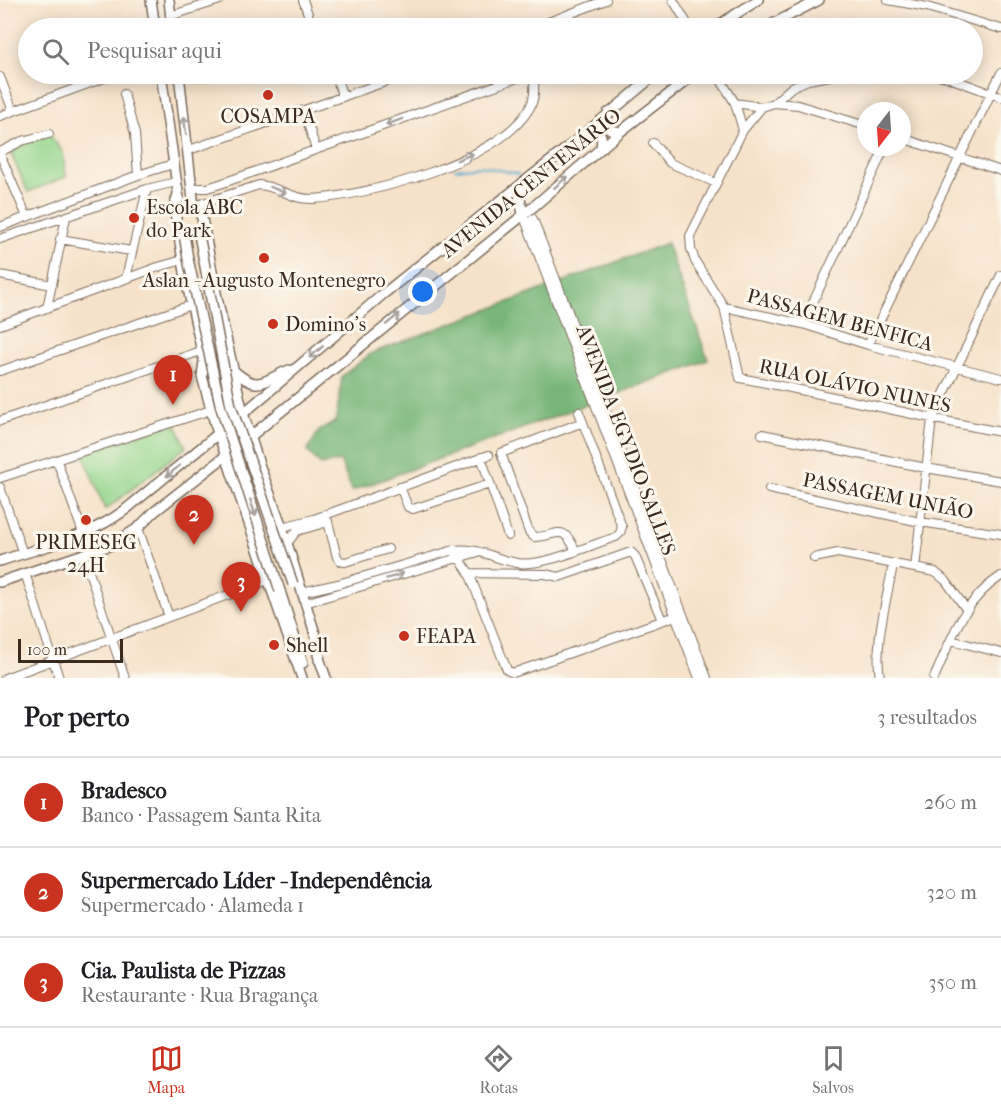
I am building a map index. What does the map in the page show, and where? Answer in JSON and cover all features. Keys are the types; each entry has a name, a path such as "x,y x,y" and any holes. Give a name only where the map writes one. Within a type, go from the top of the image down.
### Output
{"main road":[{"path":"151,0 154,18"},
{"path":"169,0 170,16"},
{"path":"730,18 758,0"},
{"path":"784,18 819,0"},
{"path":"162,84 188,259 221,408 308,678"},
{"path":"180,84 198,229 231,406 326,678"},
{"name":"AVENIDA CENTENÁRIO","path":"0,561 83,533 119,514 382,296 644,84"},
{"name":"AVENIDA CENTENÁRIO","path":"0,582 111,545 138,528 154,512 682,84"},
{"path":"608,113 604,120 605,125 608,129 620,132"},
{"path":"587,132 594,130 598,132 602,140 601,148"},
{"path":"523,214 519,194 540,170"},
{"path":"178,194 174,207 191,304 214,408 223,417 233,414 235,410 234,375"},
{"path":"196,205 202,218 243,413 282,527 320,650 319,660"},
{"path":"533,207 531,212 533,219"},
{"path":"204,361 202,376 224,455 302,678"},
{"path":"234,375 250,383 261,384 299,365"},
{"path":"255,452 267,422"},
{"path":"235,482 233,465 238,457 247,453 252,455 259,464"}],"street":[{"path":"170,16 220,0"},
{"path":"303,0 309,18"},
{"path":"558,18 606,0"},
{"path":"673,0 684,18"},
{"path":"888,0 927,7 964,18"},
{"path":"983,24 1001,29"},
{"path":"868,345 1001,73"},
{"path":"0,77 13,111"},
{"path":"0,116 87,84"},
{"path":"338,84 343,97"},
{"path":"189,150 380,84"},
{"path":"192,188 207,188 500,84"},
{"path":"196,205 259,185 310,200 381,188 439,168 481,151 496,142 523,118 531,107 535,93 535,84"},
{"path":"723,84 735,103 743,130"},
{"path":"735,103 762,107 774,103 799,84"},
{"path":"965,84 1001,97"},
{"path":"124,94 135,134 138,175"},
{"path":"774,103 812,108 857,123"},
{"name":"PASSAGEM BENFICA","path":"762,107 743,130 690,236 695,261 724,307 803,324 868,345 957,369 1001,378"},
{"path":"308,120 316,150"},
{"path":"27,217 0,153 22,141 49,134"},
{"path":"911,141 1001,171"},
{"path":"653,143 670,163 716,183"},
{"path":"803,324 881,156"},
{"path":"0,227 173,164"},
{"path":"256,171 259,185"},
{"path":"0,239 147,189 176,182"},
{"path":"207,188 211,202"},
{"path":"126,278 147,189"},
{"name":"AVENIDA EGYDIO SALLES","path":"523,214 699,678"},
{"path":"47,308 66,218"},
{"name":"AVENIDA EGYDIO SALLES","path":"533,219 707,678"},
{"path":"60,239 131,251"},
{"path":"0,325 126,278 183,260"},
{"path":"0,275 52,285"},
{"path":"915,568 932,419 1000,280"},
{"path":"0,371 191,304"},
{"name":"RUA OLÁVIO NUNES","path":"724,307 740,378 1001,432"},
{"path":"0,421 201,351"},
{"path":"0,478 211,410"},
{"path":"305,603 470,548 515,563 528,563 548,560 616,537 622,527 579,412"},
{"path":"575,550 565,533 558,532 534,537 529,532 501,454 583,422"},
{"path":"762,434 1001,481"},
{"path":"282,527 296,527 327,518 400,487 485,456 490,484 508,536"},
{"path":"57,461 83,533"},
{"path":"400,487 408,507 412,509 490,484"},
{"path":"0,487 23,554"},
{"name":"PASSAGEM UNIÃO","path":"769,489 920,522 1001,534"},
{"path":"327,518 340,561 345,562 388,549"},
{"path":"287,543 296,527"},
{"path":"138,528 169,617"},
{"path":"457,553 469,573 509,672 513,673 666,619 631,552 559,577 545,574 469,573"},
{"path":"302,592 457,553"},
{"path":"814,558 838,553 940,575 966,609"},
{"path":"83,554 124,678"},
{"path":"880,678 879,643 894,564"},
{"path":"25,573 59,678"},
{"path":"934,678 966,609 1001,576"},
{"path":"5,678 268,580"},
{"path":"951,640 1001,653"}],"green space":[{"path":"49,134 63,152 66,177 28,192 11,154 22,141"},
{"path":"667,243 708,360 352,491 340,461 321,465 307,451 319,431 336,421 342,376 372,353"},
{"path":"175,422 186,447 105,510 83,453"}],"waterway":[{"path":"455,169 480,166 518,174"}],"place":[{"name":"COSAMPA","path":"268,95"},
{"name":"Escola ABC do Park","path":"134,218"},
{"name":"Aslan - Augusto Montenegro","path":"264,258"},
{"name":"Domino's","path":"273,324"},
{"name":"Bradesco","path":"173,405"},
{"name":"PRIMESEG 24H","path":"86,520"},
{"name":"Supermercado Líder - Independência","path":"194,545"},
{"name":"Cia. Paulista de Pizzas","path":"241,612"},
{"name":"FEAPA","path":"404,636"},
{"name":"Shell","path":"274,645"}]}
